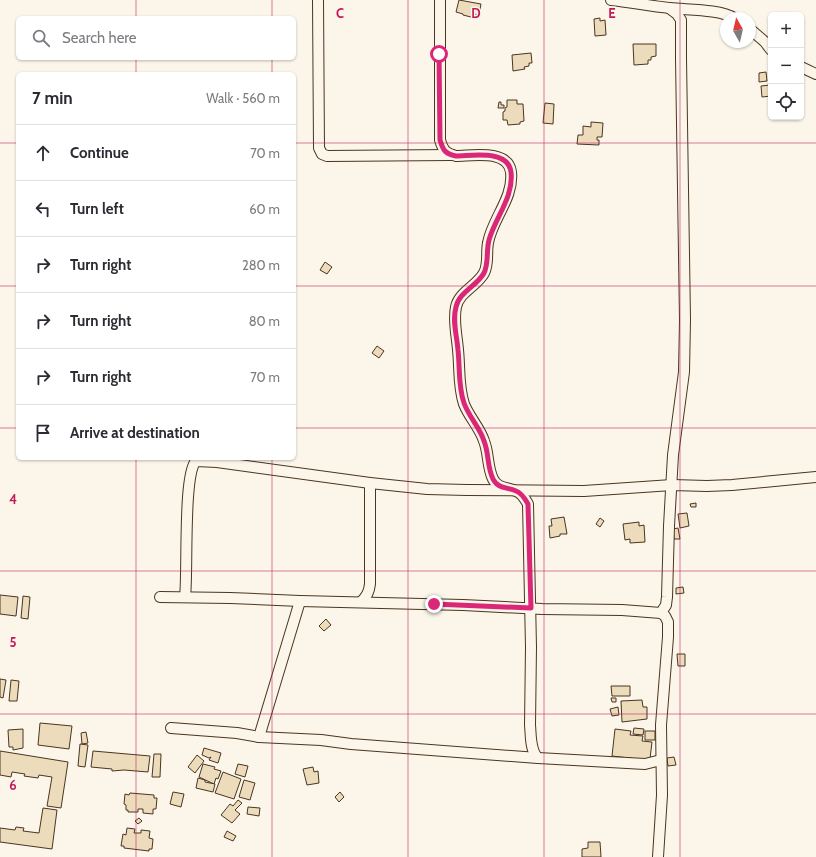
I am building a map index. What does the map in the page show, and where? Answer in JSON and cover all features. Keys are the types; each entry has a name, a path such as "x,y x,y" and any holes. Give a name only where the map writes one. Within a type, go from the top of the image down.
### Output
{"street":[{"path":"318,0 319,148 322,154 327,156 498,156 505,159 509,165 511,172 510,186 508,195 488,243 487,266 484,273 474,286 459,300 456,306 455,316 461,387 464,404 484,440 490,473 493,480 499,486 516,491 525,498 528,504 532,669 530,725 532,747 538,758"},
{"path":"440,0 440,140 443,150 451,155"},
{"path":"611,0 720,13"},
{"path":"661,613 666,605 668,597 669,520 673,455 684,372 685,279 682,25 679,17 669,8"},
{"path":"756,34 770,48"},
{"path":"804,68 816,74"},
{"path":"185,597 188,492 192,467 196,461 217,462 370,483 427,489 590,491 672,485 706,486 816,477"},
{"path":"361,602 366,597 370,584 370,483"},
{"path":"160,597 300,602 361,602 384,604 463,604 531,608 622,610 661,613 665,616 668,622 668,637 661,725 662,795 658,857"},
{"path":"259,737 300,602"},
{"path":"171,728 237,733 259,737 321,740 351,744 538,758 645,764 661,760"}],"building":[{"path":"459,0 481,4 479,15 472,14 471,17 456,12"},
{"path":"600,18 600,21 605,20 606,35 595,36 594,19"},
{"path":"633,44 656,44 656,56 651,57 651,60 648,60 648,64 634,65"},
{"path":"531,53 532,63 529,63 529,66 524,67 525,69 513,71 512,55"},
{"path":"766,72 767,81 759,82 759,73"},
{"path":"768,85 768,96 762,97 761,86"},
{"path":"507,100 517,100 517,104 523,104 524,121 520,122 520,124 508,125 507,120 503,120 503,112 507,107"},
{"path":"499,102 501,102 501,105 504,105 504,108 498,108"},
{"path":"545,103 554,104 553,124 543,123"},
{"path":"591,122 603,123 602,137 597,137 597,140 599,140 599,145 577,144 578,135 583,135 583,126 591,127"},
{"path":"325,262 332,267 327,274 320,270"},
{"path":"377,346 384,351 379,358 372,353"},
{"path":"696,503 696,507 691,507 690,504"},
{"path":"687,513 689,526 680,528 678,514"},
{"path":"564,517 567,534 560,534 560,536 550,538 549,526 552,526 551,519"},
{"path":"600,518 604,521 600,527 596,524"},
{"path":"639,522 639,526 644,525 645,542 630,543 630,539 625,540 623,524"},
{"path":"678,528 680,539 674,539 673,529"},
{"path":"683,587 684,593 676,594 676,588"},
{"path":"0,595 18,597 16,616 0,614"},
{"path":"23,596 30,597 28,619 21,618"},
{"path":"326,619 331,625 324,631 319,626"},
{"path":"677,654 685,654 685,666 678,666"},
{"path":"0,679 6,680 3,698 0,697"},
{"path":"11,680 19,681 17,701 9,701"},
{"path":"611,686 630,686 630,696 612,696"},
{"path":"611,698 616,698 616,702 612,702"},
{"path":"642,700 643,707 647,707 647,719 622,722 621,701"},
{"path":"618,707 619,715 612,716 610,709"},
{"path":"40,723 72,726 69,749 38,745"},
{"path":"634,728 644,729 643,735 633,734"},
{"path":"23,729 23,748 13,750 13,747 9,747 8,730"},
{"path":"615,729 631,731 630,735 643,736 642,741 652,742 650,759 646,760 612,756"},
{"path":"645,731 655,731 655,740 645,740"},
{"path":"86,732 88,743 82,744 81,733"},
{"path":"80,744 88,745 85,767 78,766"},
{"path":"204,748 221,753 218,763 209,760 211,757 209,758 202,755"},
{"path":"0,751 68,762 61,808 47,806 52,777 39,775 38,778 12,772 11,777 0,775"},
{"path":"93,751 150,756 148,772 124,770 112,771 112,769 91,767"},
{"path":"154,754 161,754 160,777 152,777"},
{"path":"197,755 204,761 195,773 188,767"},
{"path":"674,757 676,765 668,766 667,758"},
{"path":"203,764 215,767 214,769 221,771 214,784 199,777"},
{"path":"238,764 248,766 245,777 235,774"},
{"path":"313,767 314,772 318,771 319,783 307,785 303,769"},
{"path":"223,772 241,779 234,799 215,793"},
{"path":"198,778 205,780 205,782 215,784 213,792 196,788"},
{"path":"244,780 255,783 250,800 239,797"},
{"path":"173,792 184,794 181,807 170,804"},
{"path":"340,792 344,797 339,802 335,797"},
{"path":"130,793 154,795 154,798 157,798 156,809 153,809 153,814 143,813 143,809 138,809 138,812 128,812 128,810 126,810 126,805 124,804 125,794 129,795"},
{"path":"238,800 242,803 235,810 240,814 232,823 221,815 230,804 233,806"},
{"path":"248,807 260,808 259,816 247,814"},
{"path":"43,808 57,810 52,849 0,842 0,828 15,830 16,827 24,828 23,831 39,833"},
{"path":"139,818 142,821 138,824 135,821"},
{"path":"127,828 135,829 134,833 141,833 141,830 150,831 149,838 153,839 152,849 149,849 149,851 124,848 124,846 121,846 123,834 126,835"},
{"path":"227,831 236,836 233,841 224,837"},
{"path":"588,842 600,842 601,857 582,857 582,849 588,848"}],"route":[{"path":"434,604 531,608 528,504 525,498 516,491 503,488 496,484 490,473 484,440 464,404 462,396 455,326 456,306 459,300 480,280 487,266 487,252 490,234 508,195 511,172 505,159 498,156 456,156 443,150 440,140 439,54"}]}
